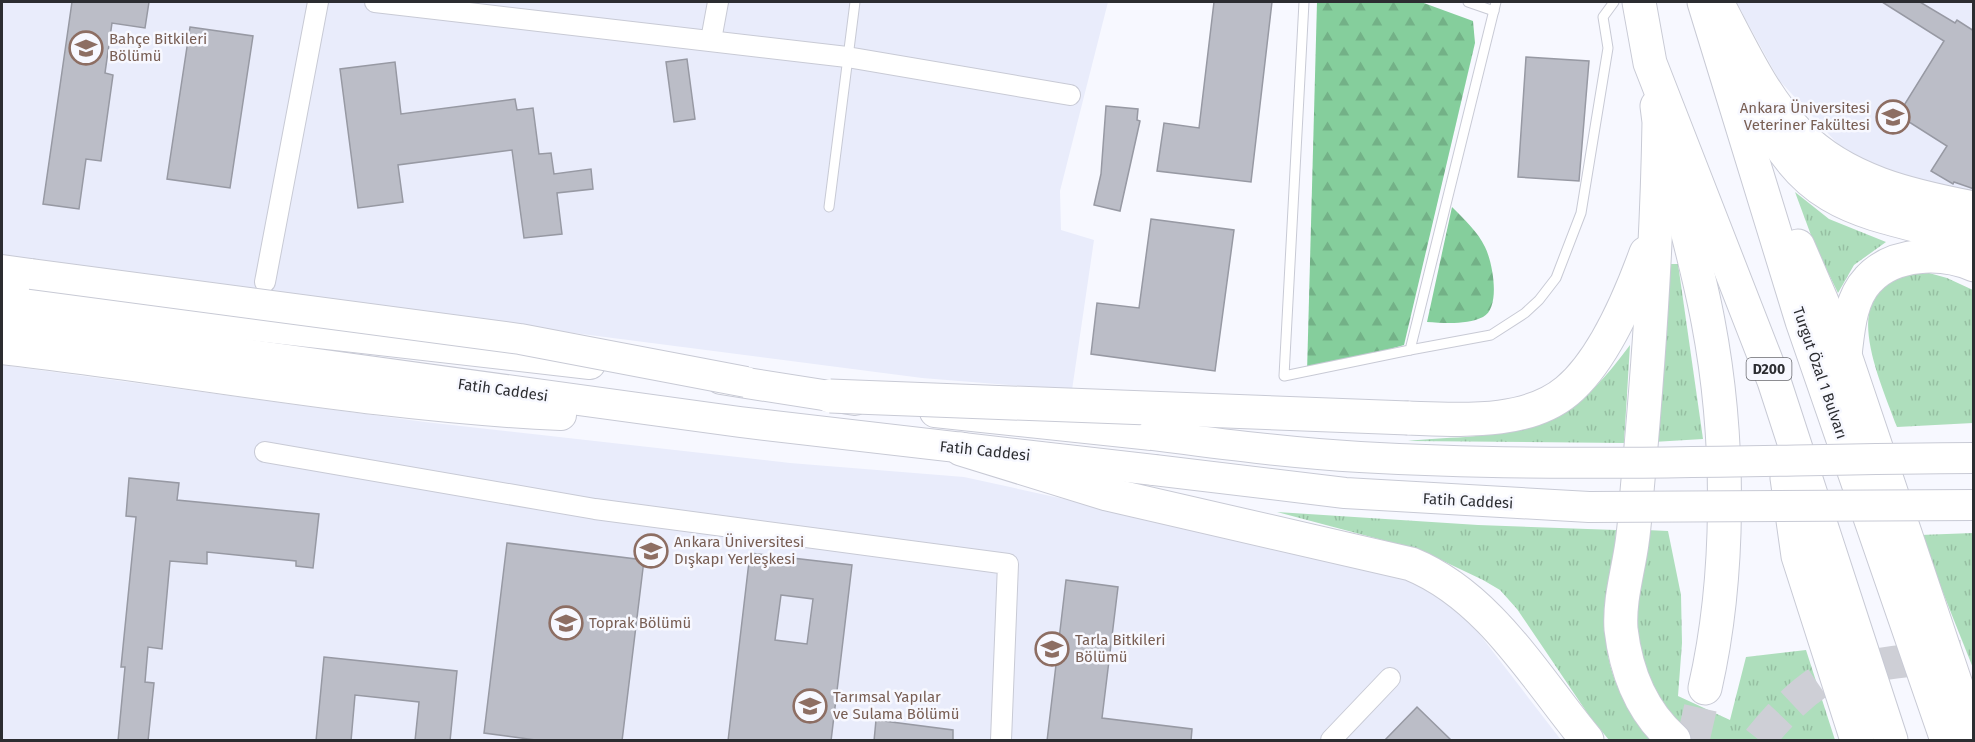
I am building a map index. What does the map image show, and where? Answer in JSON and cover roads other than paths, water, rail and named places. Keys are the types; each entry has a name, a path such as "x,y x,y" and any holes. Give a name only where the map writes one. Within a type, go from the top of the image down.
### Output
{"highway":[{"path":"1633,2 1650,63 1659,122 1708,320 1720,423 1723,526 1711,662 1705,688"},
{"name":"D200","path":"1639,2 1650,63 1774,381 1891,741"},
{"name":"Turgut Özal 1 Bulvarı","path":"1704,2 1802,321 1947,741"},
{"path":"1716,2 1779,110 1799,135 1855,175 1877,184 1974,208"},
{"path":"1734,35 1769,129 1787,158 1810,181 1837,201 1864,213 1974,240"},
{"path":"1659,122 1657,224 1642,429 1632,543 1622,597 1621,627 1629,671 1637,692 1648,712 1669,736"},
{"name":"Turgut Özal 1 Bulvarı","path":"1746,139 1794,239 1845,355 1974,738"},
{"path":"830,396 1408,418 1499,417 1527,411 1566,392 1583,376 1602,348 1641,268 1657,224"},
{"path":"1845,355 1849,322 1858,298 1868,280 1883,268 1903,260 1926,256 1945,256 1974,265"},
{"name":"D200","path":"1774,381 1798,555 1857,741"},
{"path":"961,449 1107,494 1411,564 1437,575 1491,620 1587,741"},
{"path":"1934,623 1974,695"}],"main road":[{"path":"2,270 519,339 746,382 975,418 1359,457 1590,462 1974,458"},
{"path":"2,297 746,382"},
{"name":"Fatih Caddesi","path":"2,321 740,422 1345,493 1589,507 1974,505"},
{"path":"13,350 323,392 521,413 740,422"}],"street":[{"path":"265,282 318,2"},
{"path":"375,2 847,57 1070,95"},
{"path":"711,40 717,2"},
{"path":"266,452 595,509 1008,564 1001,741"},
{"path":"1331,741 1390,678"}],"lane":[{"path":"829,207 855,2"},
{"path":"1304,2 1284,376 1410,350 1479,339 1509,326 1532,306 1556,278 1581,213 1608,48 1603,17 1614,2"},
{"path":"1410,350 1495,6 1468,2"}],"tunnel":[{"path":"1759,740 1799,697 1817,683 1837,673 1899,662 1944,657 1974,657"},
{"path":"1693,740 1705,688"}],"place":[{"name":"Bahçe Bitkileri Bölümü","path":"86,48"},
{"name":"Ankara Üniversitesi Veteriner Fakültesi","path":"1893,117"},
{"name":"Ankara Üniversitesi Dışkapı Yerleşkesi","path":"651,551"},
{"name":"Toprak Bölümü","path":"566,623"},
{"name":"Tarla Bitkileri Bölümü","path":"1052,649"},
{"name":"Tarımsal Yapılar ve Sulama Bölümü","path":"810,706"}]}
